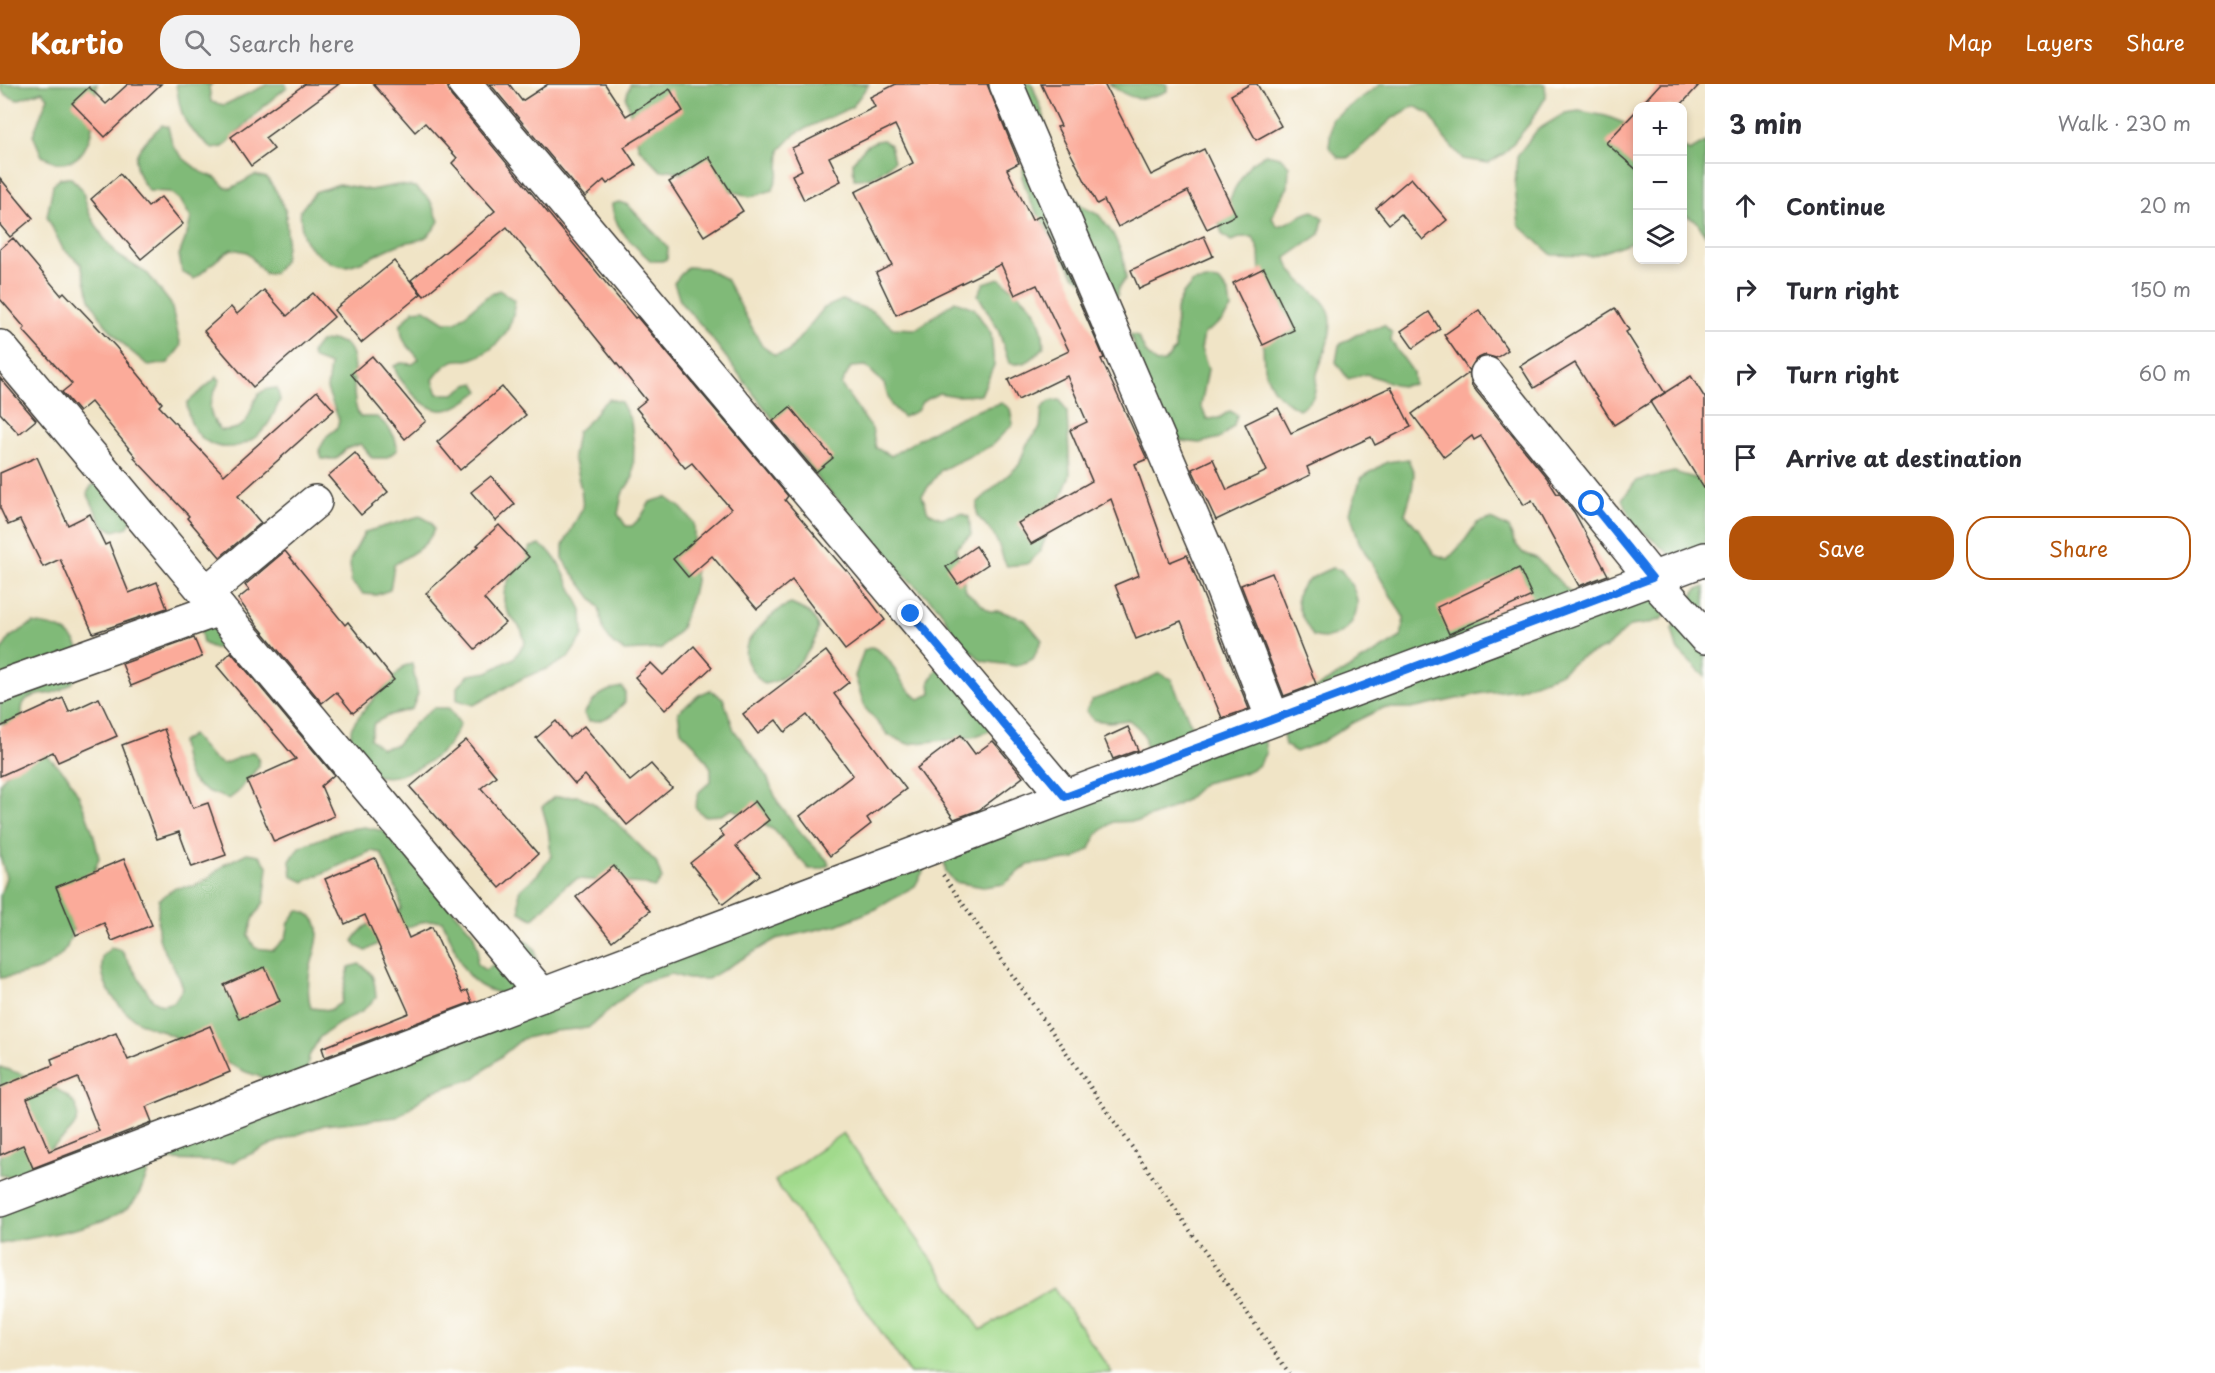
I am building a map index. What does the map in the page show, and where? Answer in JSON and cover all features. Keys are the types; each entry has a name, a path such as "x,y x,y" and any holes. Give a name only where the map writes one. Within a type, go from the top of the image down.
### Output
{"lane":[{"path":"465,84 1065,797"},
{"path":"1006,84 1210,559 1273,720"},
{"path":"0,346 542,995"},
{"path":"1487,374 1652,578 1705,637"},
{"path":"0,687 213,601 315,502"},
{"path":"0,1200 1065,797 1705,559"}],"path":[{"path":"925,850 1289,1373"}],"green space":[{"path":"0,84 97,84 91,133 81,154 72,161 60,163 42,156 33,135 48,97 42,91 17,100 3,92"},
{"path":"176,84 213,84 209,86 211,102 224,105 268,84 286,84 287,87 265,105 223,147 213,149 195,134 182,115"},
{"path":"630,84 869,84 852,107 796,133 780,150 779,171 773,190 750,197 671,170 661,171 639,148 626,98"},
{"path":"1017,84 1032,84 1044,116 1052,157 1065,187 1083,207 1099,215 1113,234 1123,256 1126,278 1119,287 1116,304 1074,275 1030,201 1022,177 1027,147"},
{"path":"1109,84 1167,84 1167,91 1150,97 1137,98 1124,94"},
{"path":"1381,84 1545,84 1546,97 1530,123 1505,153 1488,163 1463,159 1444,138 1429,113 1414,106 1393,118 1349,158 1339,158 1329,147 1332,119"},
{"path":"1579,111 1606,116 1633,126 1633,241 1592,256 1552,255 1519,225 1515,186 1517,156 1537,130 1565,113"},
{"path":"162,125 168,127 173,146 183,158 201,172 216,178 225,187 232,188 255,175 267,178 286,212 287,238 284,261 274,273 265,274 247,252 232,249 194,279 182,272 179,255 191,218 181,201 170,192 149,191 137,171 136,162 140,148"},
{"path":"883,140 890,145 894,161 876,175 854,179 853,162 869,144"},
{"path":"1705,142 1705,235 1698,223 1687,216 1687,150 1690,151"},
{"path":"1266,154 1280,157 1289,166 1288,187 1272,218 1277,226 1313,211 1323,218 1320,234 1286,258 1289,267 1299,280 1324,303 1331,318 1330,334 1317,374 1314,395 1311,401 1299,409 1276,392 1264,367 1259,251 1253,237 1231,241 1222,234 1219,223 1235,188 1250,164"},
{"path":"60,178 71,178 82,189 89,213 103,237 119,256 148,274 171,304 181,346 168,363 149,366 127,348 105,324 90,299 81,264 63,249 47,217 53,185"},
{"path":"339,184 370,190 398,185 415,187 430,200 439,221 429,235 419,240 401,244 351,265 333,263 314,251 305,240 300,211 315,192"},
{"path":"619,202 628,205 663,242 668,248 667,259 651,261 620,229 612,204"},
{"path":"687,267 706,268 726,279 762,346 775,355 788,352 824,308 842,300 872,311 893,328 916,329 955,301 974,308 991,334 994,365 981,395 955,396 939,393 922,402 917,411 903,417 891,405 884,384 866,366 851,367 841,385 872,429 876,448 891,456 931,432 973,412 1002,403 1010,409 1013,424 991,446 941,470 922,495 928,512 941,518 961,513 969,517 971,535 956,548 966,591 989,611 1000,611 1025,620 1042,640 1033,659 1016,666 982,661 956,637 939,608 869,542 703,327 681,303 674,283"},
{"path":"999,278 1031,306 1043,333 1044,347 1024,363 1009,363 998,329 978,295 984,283"},
{"path":"1219,281 1229,294 1231,309 1223,320 1204,334 1201,349 1208,369 1201,406 1207,419 1219,418 1230,411 1237,415 1234,426 1220,438 1200,443 1181,441 1162,429 1130,334 1138,336 1146,353 1156,363 1164,362 1175,350 1176,309 1183,294 1193,282"},
{"path":"499,290 514,300 512,319 503,337 497,344 480,355 469,360 447,364 433,380 438,394 454,394 467,385 475,383 480,391 462,404 445,410 437,410 421,402 395,370 394,366 401,363 413,364 419,359 406,344 401,324 414,310 425,309 445,322 456,322 486,297"},
{"path":"1384,325 1392,333 1391,341 1413,372 1414,384 1400,386 1366,374 1348,379 1336,362 1339,345 1356,335"},
{"path":"331,340 344,343 350,350 354,367 356,408 360,417 377,417 394,435 397,450 386,458 372,458 361,444 346,449 336,459 322,459 319,450 327,436 337,428 339,420 327,389 330,365 314,359 311,353 320,342"},
{"path":"217,377 220,380 211,400 210,410 220,430 234,429 243,425 258,395 265,390 277,388 280,400 271,420 257,436 233,447 210,444 194,428 189,417 187,403"},
{"path":"609,399 621,402 631,421 634,446 633,477 622,494 618,514 626,526 632,526 641,517 650,502 666,497 681,508 694,523 695,581 692,595 680,630 661,649 624,651 613,644 604,632 599,608 563,560 563,546 583,507 573,457 577,432"},
{"path":"1060,400 1067,412 1070,475 1040,552 1027,564 1007,566 994,536 977,516 977,503 1019,465 1027,444 1040,428 1042,408 1050,401"},
{"path":"1408,459 1414,473 1412,491 1405,514 1420,531 1434,554 1448,559 1477,523 1491,519 1509,528 1514,542 1523,553 1536,558 1571,593 1651,593 1667,612 1662,619 1630,626 1606,648 1580,658 1559,674 1518,689 1483,693 1416,708 1383,708 1352,723 1320,743 1296,752 1285,745 1282,730 1298,699 1401,637 1404,618 1359,542 1350,512 1361,478 1387,462"},
{"path":"1674,472 1705,481 1705,552 1673,557 1634,524 1622,499 1636,481"},
{"path":"102,484 132,518 128,527 114,531 102,524 87,493 92,485"},
{"path":"420,516 431,522 434,529 431,536 417,550 394,565 390,590 376,595 363,594 351,582 350,560 365,532"},
{"path":"540,545 550,552 559,564 582,610 583,636 568,658 549,668 523,678 474,705 457,700 457,687 469,675 488,672 514,658 525,643 521,629 509,614 504,596 509,579 531,547"},
{"path":"1332,568 1341,570 1352,586 1357,605 1348,627 1336,636 1321,638 1313,636 1305,623 1300,612 1298,595 1308,581"},
{"path":"1705,587 1705,677 1677,649 1672,629 1697,589"},
{"path":"791,604 813,617 817,624 815,639 791,671 777,681 764,684 747,661 746,647 755,632 769,618"},
{"path":"204,607 243,659 203,643 200,627"},
{"path":"33,623 60,629 71,636 79,648 82,664 80,671 67,687 26,700 22,718 11,725 0,723 0,653 10,637"},
{"path":"872,647 885,656 903,683 919,699 931,694 930,681 940,664 977,670 985,674 996,688 1006,714 989,731 973,737 908,744 888,735 865,708 855,676 864,650"},
{"path":"412,664 418,694 412,709 390,715 374,723 370,739 382,748 396,745 415,723 433,708 449,708 460,724 446,748 431,760 400,775 379,776 369,772 359,762 352,744 351,730 366,707 404,666"},
{"path":"1159,673 1171,679 1197,738 1264,738 1266,752 1258,766 1244,773 1204,783 1186,800 1168,810 1139,821 1113,822 1097,834 1090,849 1075,859 1028,865 1004,884 983,887 955,882 946,873 944,860 1145,751 1143,733 1129,720 1109,722 1093,720 1086,711 1092,700 1140,683"},
{"path":"622,687 625,692 625,702 605,719 589,721 584,714 591,703 609,690"},
{"path":"710,690 723,698 734,730 765,772 778,803 829,865 822,869 809,869 774,830 733,809 721,815 704,816 695,807 699,792 711,781 711,768 697,747 681,731 678,712 699,695"},
{"path":"192,735 212,758 223,764 253,752 258,757 259,766 238,792 229,799 198,786 189,775 181,742"},
{"path":"25,748 43,752 67,775 80,798 93,832 99,858 67,947 61,955 46,967 0,978 0,896 6,877 0,856 0,783"},
{"path":"579,796 593,803 615,821 656,862 662,879 654,888 643,884 578,879 566,885 533,919 520,912 519,891 538,874 551,856 548,828 542,807 554,797"},
{"path":"364,827 384,831 473,933 478,949 477,964 485,970 520,943 526,941 535,949 537,964 520,987 511,993 502,994 483,987 473,980 461,963 442,921 433,920 413,925 366,951 358,947 353,941 364,928 401,909 399,896 381,853 371,851 304,882 292,876 290,861 299,847 343,830"},
{"path":"247,853 259,855 268,867 264,902 254,917 248,935 255,948 273,950 286,938 289,922 298,910 308,914 318,927 309,980 308,994 311,1008 330,1010 341,1003 349,967 359,964 368,970 374,982 376,998 361,1012 320,1037 309,1056 307,1070 919,853 925,868 915,886 876,909 837,925 776,939 708,979 688,979 671,974 642,982 588,1028 554,1031 522,1039 475,1078 431,1092 397,1117 324,1125 277,1142 233,1162 169,1160 149,1170 136,1200 117,1215 68,1231 0,1244 0,1190 277,1082 246,1072 137,1020 110,993 102,969 102,956 111,948 121,950 152,999 162,1005 174,1002 183,988 159,939 159,900 174,888 194,886 206,880 225,864"},
{"path":"0,1067 50,1085 72,1101 77,1110 77,1121 68,1134 28,1168 10,1178 0,1174"},
{"path":"843,1133 981,1330 1054,1288 1112,1373 910,1373 775,1181"}],"building":[{"path":"128,84 161,84 105,137 72,103 89,87 106,104"},
{"path":"305,84 339,84 265,138 274,149 251,166 231,137"},
{"path":"373,84 447,84 451,96 635,318 637,317 788,496 785,500 847,570 885,620 845,650 792,580 757,609 712,556 688,577 673,559 731,509 692,463 685,468 636,408 646,400 507,227 424,296 411,280 495,211 452,163 457,158 425,123 415,132"},
{"path":"490,84 509,84 522,101 548,84 605,84 626,116 670,89 683,111 624,147 636,165 607,184 604,180 585,197"},
{"path":"896,84 987,84 1019,163 1007,169 1032,220 1040,216 1104,358 1101,359 1147,459 1135,464 1170,562 1187,555 1249,709 1222,718 1181,621 1136,639 1115,585 1139,575 1111,499 1031,544 1018,523 1092,481 1070,430 1087,422 1067,376 1018,400 1008,380 1069,351 1037,285 1015,295 1001,264 896,315 876,273 892,265 855,192 913,163 895,125 829,157 841,181 804,200 792,175 802,170 792,148 875,107 870,97"},
{"path":"1041,84 1104,84 1151,175 1204,149 1236,215 1207,229 1188,191 1118,227 1104,200 1097,204 1057,127 1061,126"},
{"path":"1250,84 1257,84 1281,126 1256,140 1231,95"},
{"path":"1660,84 1700,84 1684,102 1644,102"},
{"path":"1633,114 1633,167 1606,143"},
{"path":"709,157 743,211 704,236 669,182"},
{"path":"120,174 148,207 161,197 183,224 141,259 91,199"},
{"path":"0,178 33,218 10,237 0,225"},
{"path":"1411,178 1447,220 1423,240 1401,214 1389,224 1376,208"},
{"path":"1204,236 1213,256 1139,289 1131,270"},
{"path":"13,238 61,295 64,292 116,347 162,403 159,406 224,475 317,391 334,410 238,496 261,523 220,557 187,518 189,516 134,458 136,457 91,402 79,412 62,392 72,384 23,330 25,328 0,299 0,249"},
{"path":"394,261 421,294 361,343 334,310"},
{"path":"1264,268 1294,330 1263,345 1233,283"},
{"path":"264,290 287,316 313,293 334,317 253,387 204,331 231,307 237,314"},
{"path":"1615,308 1629,330 1626,332 1665,393 1614,425 1575,363 1534,388 1520,366"},
{"path":"1479,310 1508,350 1496,358 1485,355 1476,359 1469,371 1444,335"},
{"path":"1429,312 1440,329 1413,348 1401,331"},
{"path":"372,356 426,421 405,439 351,374"},
{"path":"1469,373 1472,386 1547,478 1557,494 1559,493 1574,512 1608,575 1579,586 1532,500 1524,505 1481,436 1474,440 1472,436 1444,457 1412,414"},
{"path":"1691,376 1705,398 1705,490 1650,402"},
{"path":"0,378 36,420 19,434 0,413"},
{"path":"502,387 526,415 460,470 437,442"},
{"path":"1391,387 1411,427 1375,445 1371,437 1307,467 1310,475 1216,520 1192,469 1213,459 1227,490 1267,471 1245,424 1278,408 1291,433"},
{"path":"790,407 833,458 816,472 773,421"},
{"path":"355,453 388,492 361,515 328,476"},
{"path":"37,457 68,525 90,514 105,545 109,543 129,593 157,582 167,608 93,633 60,559 43,567 20,520 8,525 0,508 0,473"},
{"path":"491,476 515,504 496,521 471,492"},
{"path":"499,525 529,557 484,599 505,623 475,649 426,593"},
{"path":"976,546 988,564 958,584 946,567"},
{"path":"285,551 345,625 348,622 394,680 353,713 336,692 322,703 238,599 249,590 245,585"},
{"path":"1519,568 1532,596 1449,634 1437,607"},
{"path":"1272,573 1316,684 1284,696 1241,585"},
{"path":"194,638 202,657 131,686 122,664"},
{"path":"694,646 712,667 665,710 635,677 651,663 663,675"},
{"path":"826,651 849,682 834,694 906,789 867,818 871,824 830,856 800,816 853,775 807,715 785,732 776,720 758,734 743,714"},
{"path":"231,652 334,775 321,786 334,816 274,842 247,781 296,759 217,666"},
{"path":"63,698 69,712 99,698 117,736 58,762 53,752 0,776 0,727"},
{"path":"556,721 569,738 584,726 630,781 651,764 672,788 627,825 585,775 575,784 536,738"},
{"path":"1128,727 1138,750 1113,759 1104,738"},
{"path":"164,729 193,808 208,803 226,855 192,867 179,832 157,839 122,745"},
{"path":"961,735 975,754 993,741 1023,777 979,810 954,819 917,768"},
{"path":"466,740 496,776 481,788 538,854 500,888 410,787"},
{"path":"755,801 769,820 736,846 760,875 723,904 690,863 724,836 719,830"},
{"path":"375,858 409,938 432,927 462,993 467,990 472,1002 325,1057 322,1048 409,1013 365,915 345,924 325,879"},
{"path":"124,859 152,925 112,941 104,923 76,935 56,887"},
{"path":"614,866 650,911 612,941 576,897"},
{"path":"265,967 280,1001 239,1019 224,985"},
{"path":"210,1026 230,1072 146,1107 152,1122 33,1168 23,1145 0,1155 0,1087 53,1065 51,1059 116,1033 128,1060","holes":["78,1078 99,1131 49,1151 27,1099"]}],"route":[{"path":"911,614 1065,797 1652,578 1592,504"}]}
